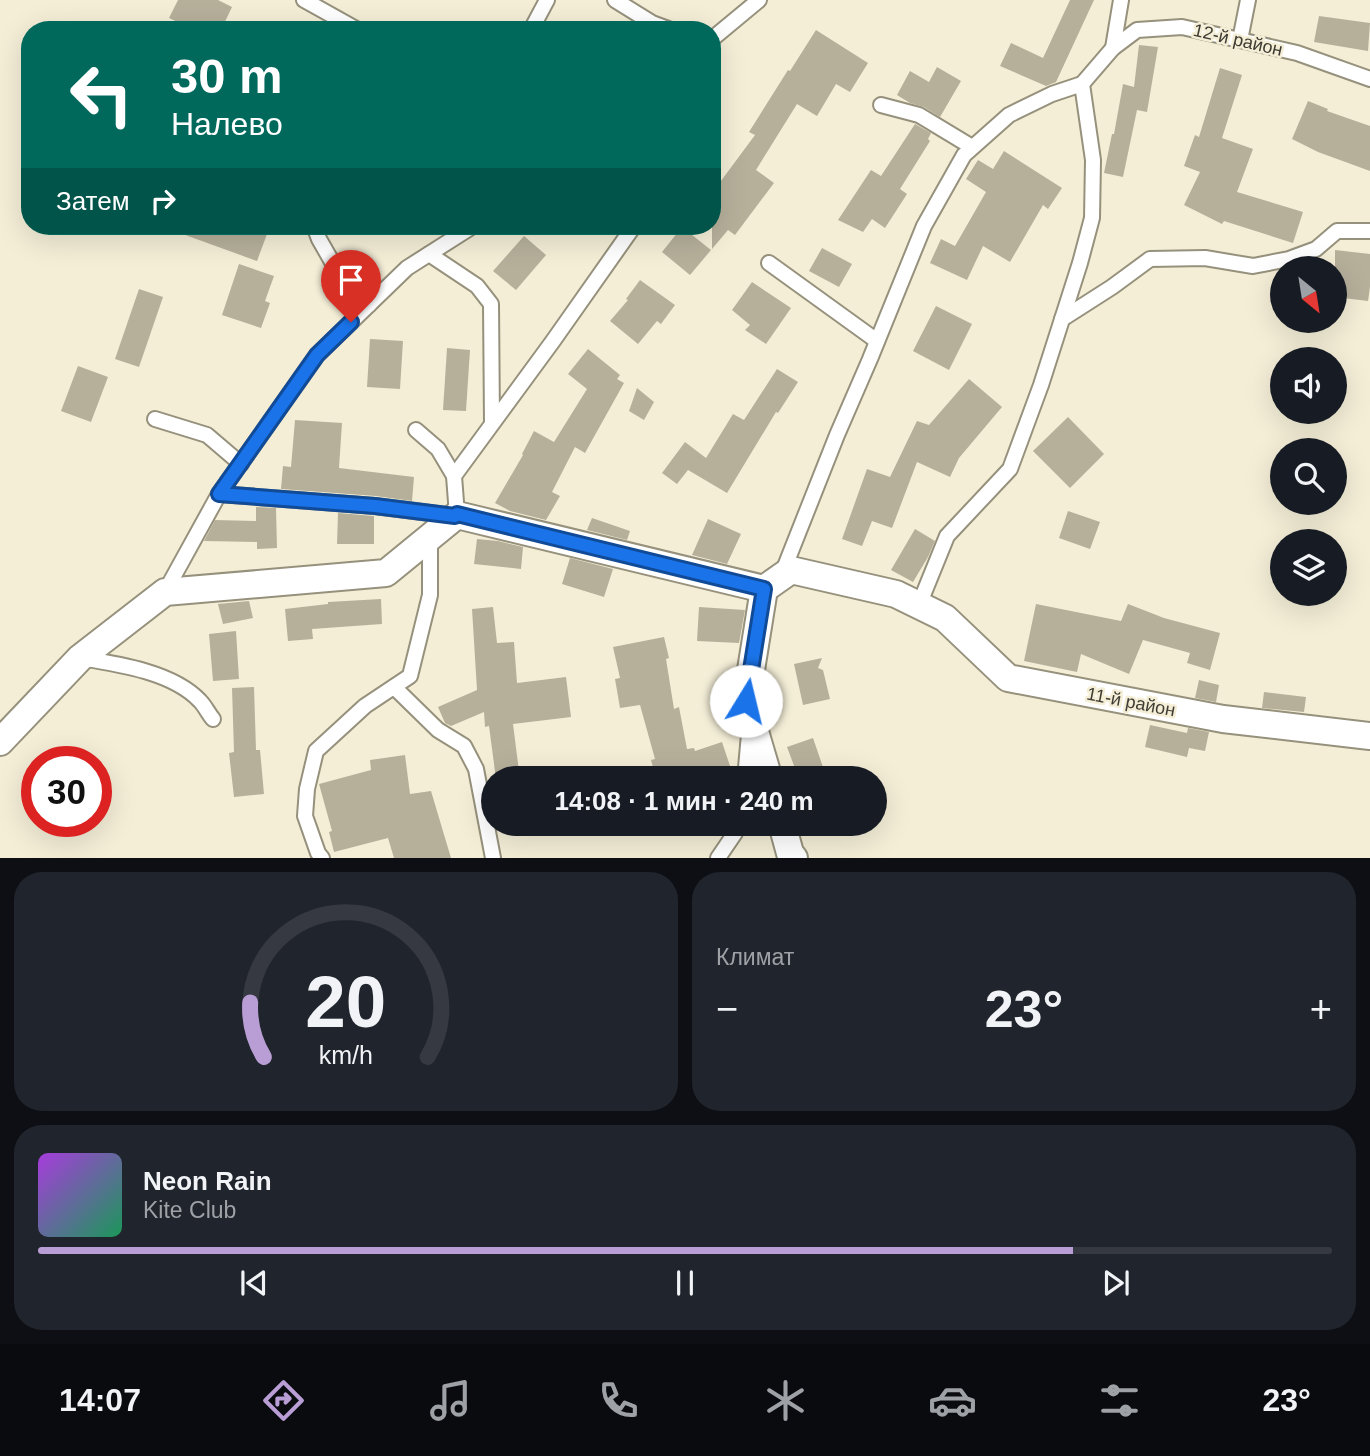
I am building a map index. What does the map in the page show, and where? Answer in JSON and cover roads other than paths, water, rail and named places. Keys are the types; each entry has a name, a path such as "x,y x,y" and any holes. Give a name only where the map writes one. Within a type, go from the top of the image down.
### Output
{"street":[{"path":"0,742 80,658 165,592 386,573 456,515 772,584 746,701 765,766"},
{"name":"11-й район","path":"772,584 791,570 896,594 945,618 1008,678 1223,719 1370,736"},
{"path":"784,836 787,856"}],"lane":[{"path":"536,21 547,0"},
{"path":"615,0 649,21"},
{"path":"721,32 759,0"},
{"path":"1112,48 1121,0"},
{"path":"1240,40 1248,0"},
{"path":"313,2 340,21"},
{"name":"12-й район","path":"1083,84 1112,48 1137,30 1181,27 1297,53 1370,79"},
{"path":"772,584 924,226 964,155 1009,115 1052,94 1083,84 1093,160 1091,218 1080,264 1010,469 947,536 919,605"},
{"path":"881,105 919,115 972,148"},
{"path":"1062,319 1150,259 1205,258 1253,266 1316,249 1337,231 1370,231"},
{"path":"317,235 343,281 369,305"},
{"path":"165,592 219,494 317,355 407,268 459,235"},
{"path":"454,476 628,235"},
{"path":"429,254 477,286 491,304 492,424"},
{"path":"769,262 877,341"},
{"path":"155,419 207,435 241,464"},
{"path":"219,494 456,515 454,476 438,449 416,429"},
{"path":"322,858 305,816 307,789 316,751 365,706 410,676 430,595 430,536"},
{"path":"80,658 125,665 173,681 199,700 213,719"},
{"path":"394,687 438,730 464,746 476,769 494,858"},
{"path":"746,766 750,715"},
{"path":"718,858 733,836"}]}
